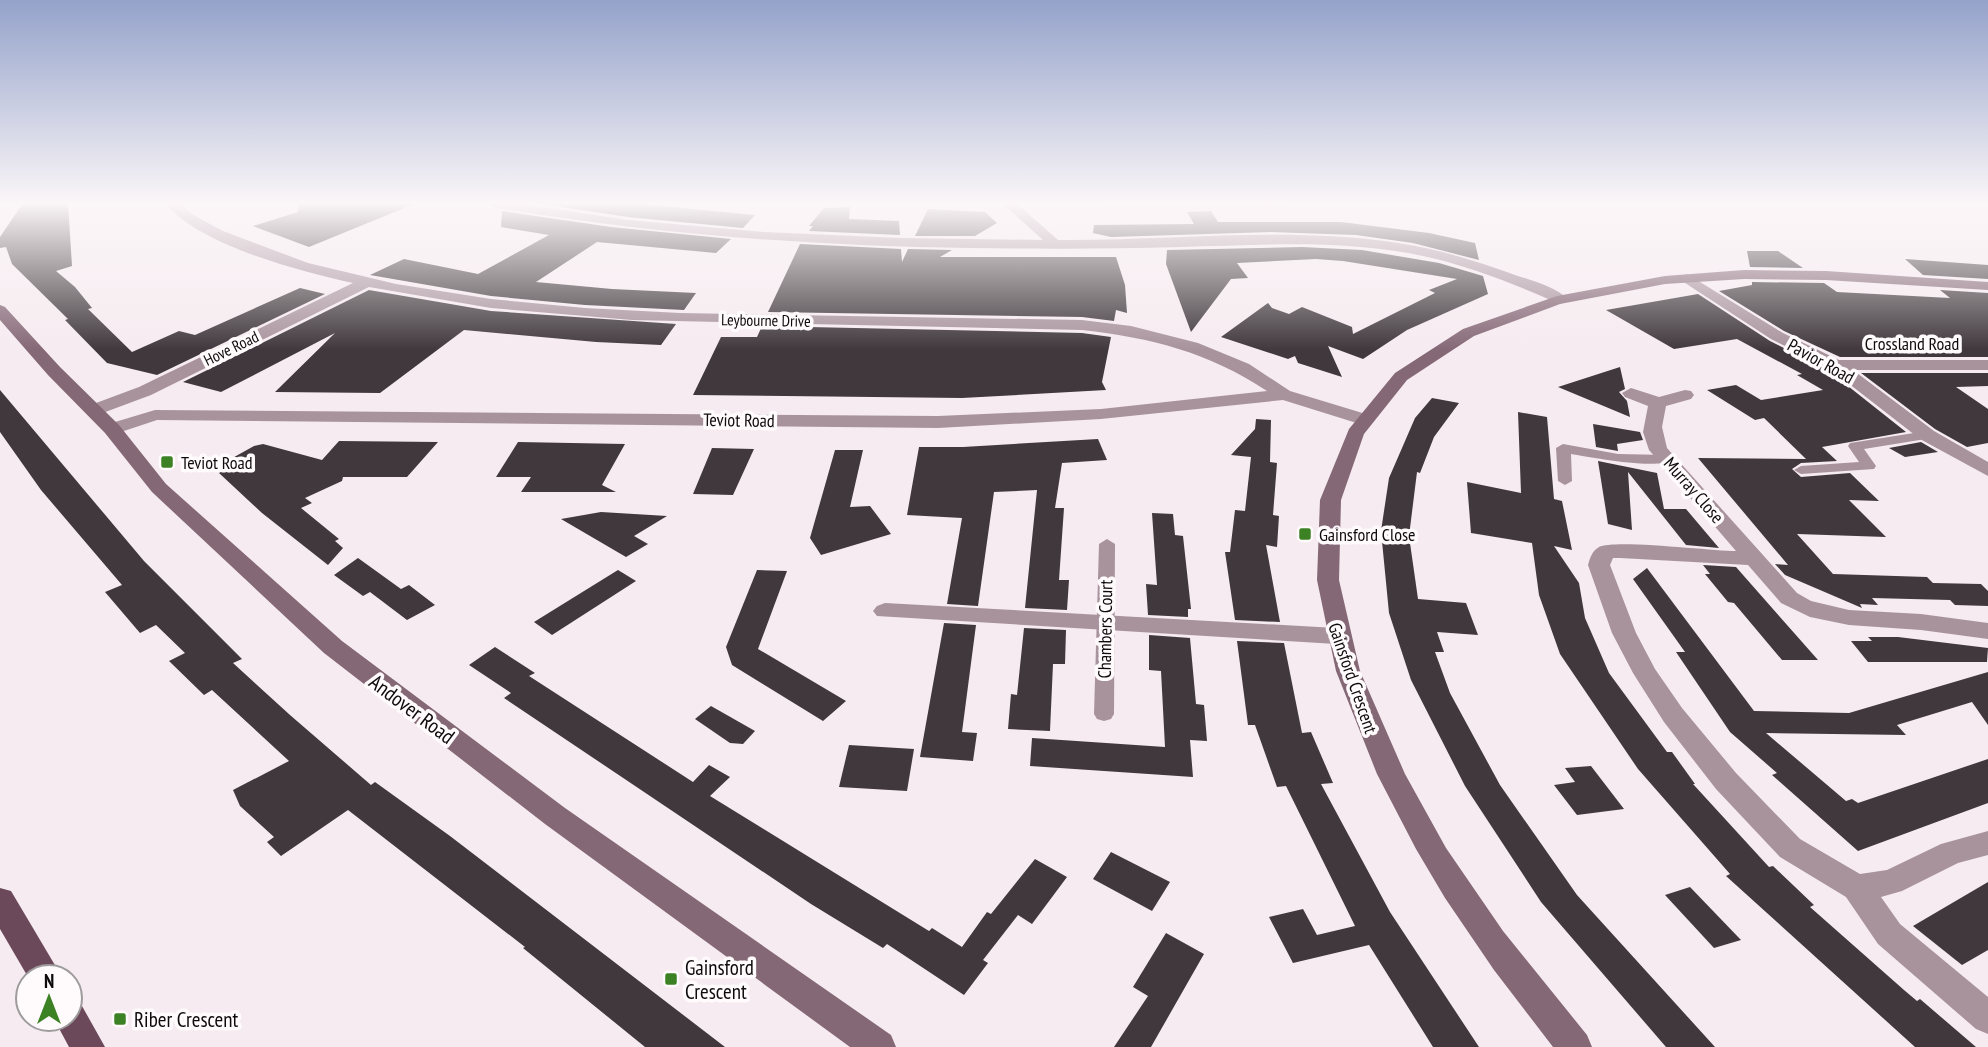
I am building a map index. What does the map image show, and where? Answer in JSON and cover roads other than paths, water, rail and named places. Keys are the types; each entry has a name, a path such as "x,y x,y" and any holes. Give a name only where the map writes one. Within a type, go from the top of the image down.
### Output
{"main road":[{"path":"0,901 38,963"}],"street":[{"name":"Leybourne Drive","path":"261,252 315,271 367,282 505,307 589,315 1082,325 1119,330 1192,346 1243,368 1284,396 1363,419"},
{"path":"1415,252 1474,264 1514,277 1560,299"},
{"name":"Gainsford Crescent","path":"1575,1047 1465,904 1416,825 1368,729 1336,636 1326,580 1325,539 1329,502 1346,449 1363,419 1402,375 1448,341 1499,318 1560,299 1687,278 1825,277 1988,286"},
{"name":"Pavior Road","path":"1687,278 1777,336 1836,365 1927,435 1988,470"},
{"name":"Hove Road","path":"94,410 145,391 367,282"},
{"name":"Andover Road","path":"0,310 54,371 112,429 159,488 323,638 373,680 555,816 878,1047"},
{"name":"Crossland Road","path":"1836,365 1988,365"},
{"path":"1631,393 1658,403 1685,394"},
{"name":"Teviot Road","path":"112,429 155,415 937,422 1101,414 1284,396"},
{"name":"Murray Close","path":"1658,403 1651,425 1652,437 1667,459 1789,598 1816,612 1834,616 1912,621 1988,631"},
{"path":"1754,558 1620,551 1607,552 1601,557 1599,565 1624,633 1645,673 1673,715 1726,781 1790,848 1857,888 1889,934 1988,1018"},
{"path":"885,611 1336,636"},
{"path":"1857,888 1891,882 1951,853 1988,843"}],"lane":[{"path":"1801,470 1869,466 1855,446 1927,435"},
{"path":"1565,481 1563,448 1618,458 1667,459"},
{"name":"Chambers Court","path":"1104,714 1107,544"}],"place":[{"name":"Teviot Road","path":"167,462"},
{"name":"Gainsford Close","path":"1305,534"},
{"name":"Gainsford Crescent","path":"671,979"},
{"name":"Riber Crescent","path":"120,1019"}]}
